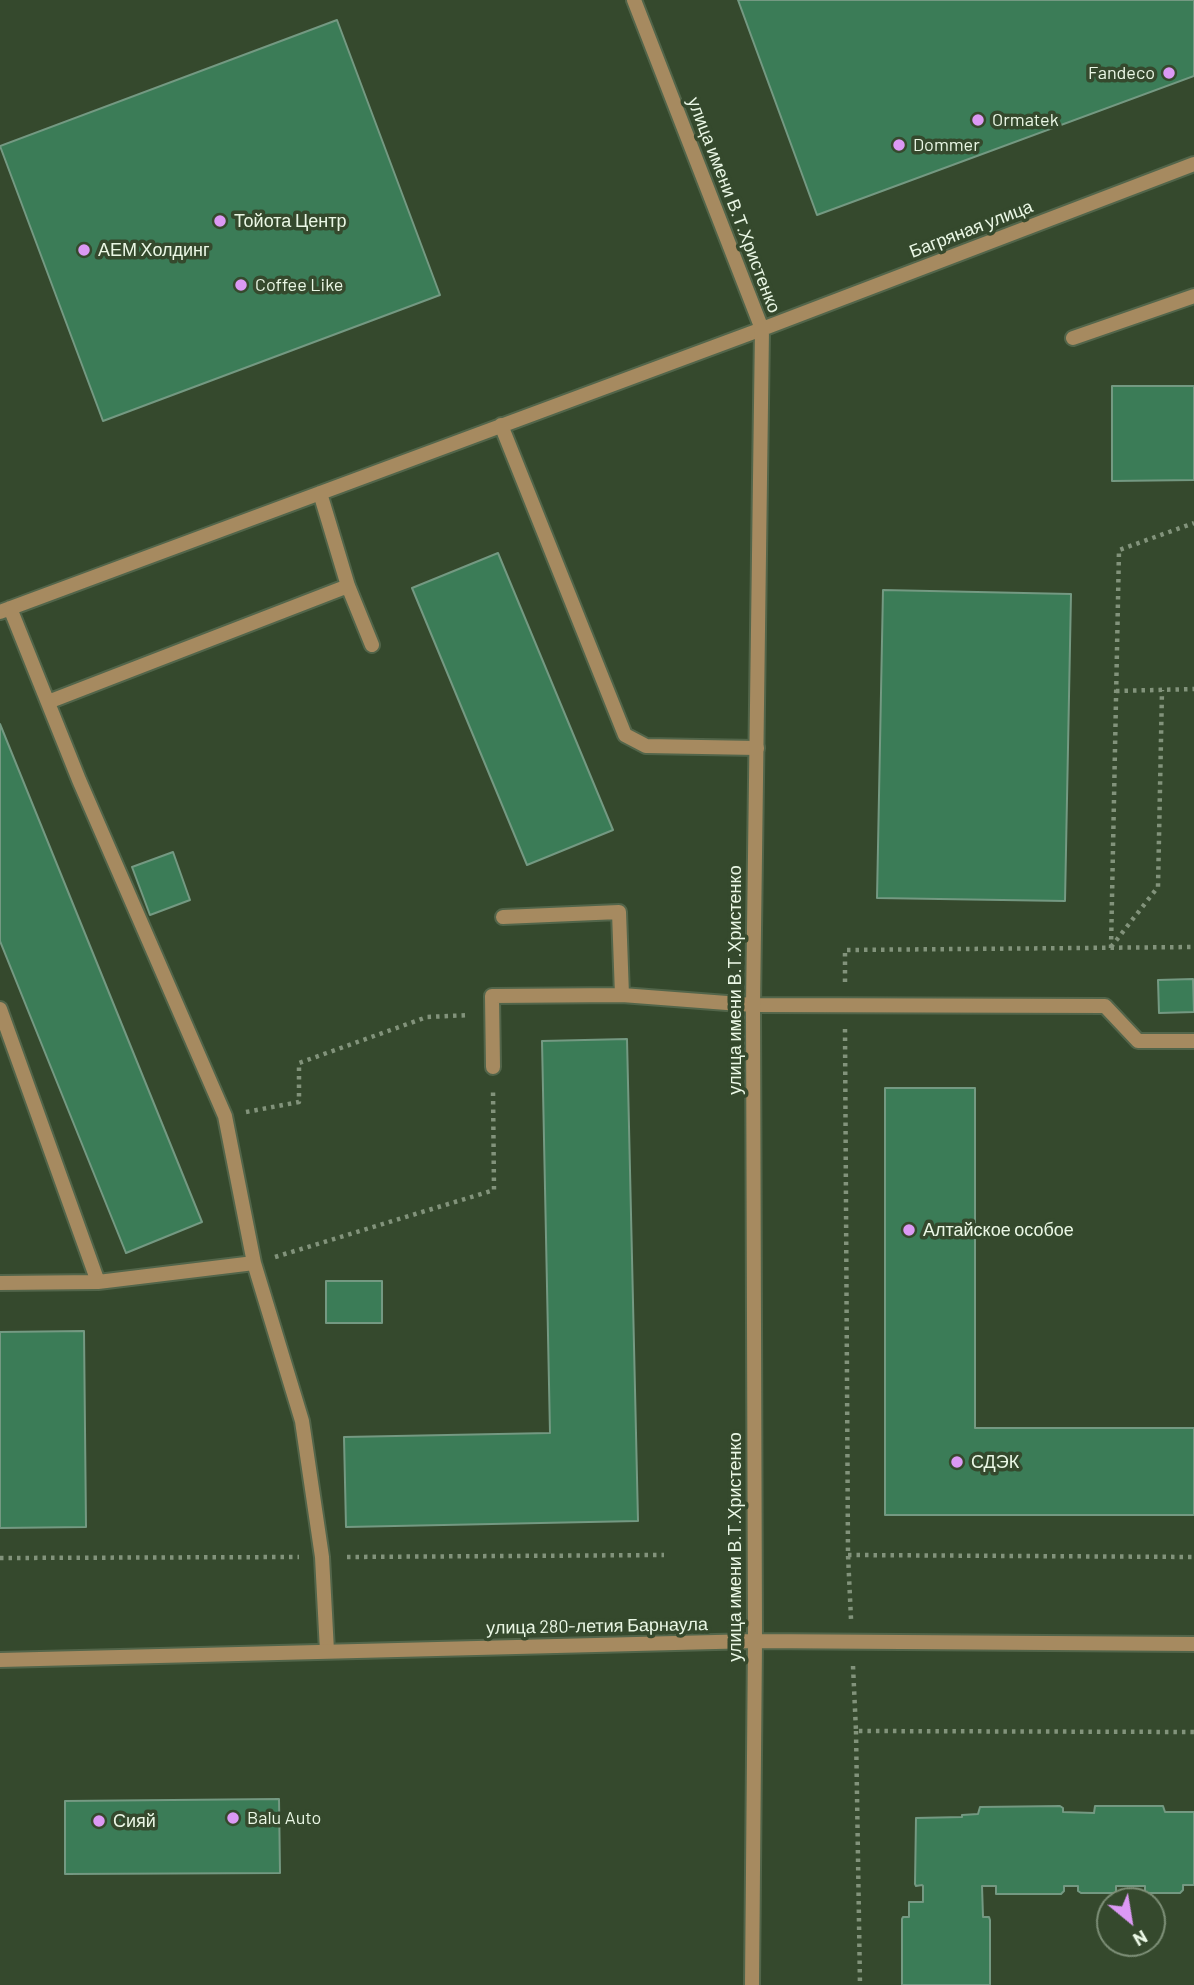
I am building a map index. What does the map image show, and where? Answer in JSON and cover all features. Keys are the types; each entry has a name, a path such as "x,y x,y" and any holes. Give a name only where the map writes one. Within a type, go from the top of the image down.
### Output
{"street":[{"name":"улица имени В.Т.Христенко","path":"634,0 762,329 753,1005 755,1642 752,1985"},
{"name":"Багряная улица","path":"5,610 762,329 1194,164"},
{"path":"1073,338 1194,296"},
{"path":"501,425 625,735 646,746 757,748"},
{"path":"320,493 348,586 372,645"},
{"path":"48,702 348,586"},
{"path":"5,610 48,702 79,780 225,1116 254,1263 302,1421 322,1557 327,1651"},
{"path":"503,917 619,912 622,995"},
{"path":"493,1067 492,996 622,995 753,1005 1105,1006 1138,1041 1194,1041"},
{"path":"0,1009 98,1282"},
{"path":"0,1283 98,1282 254,1263"},
{"name":"улица 280-летия Барнаула","path":"0,1660 755,1642 1194,1644"}],"path":[{"path":"1111,948 1119,550 1194,523"},
{"path":"1111,948 1158,887 1162,690"},
{"path":"1116,691 1194,690"},
{"path":"860,1985 856,1731 848,1555 845,950 1194,947"},
{"path":"225,1116 299,1102 299,1063 427,1017 492,1013"},
{"path":"254,1263 494,1189 493,1067"},
{"path":"848,1555 1194,1557"},
{"path":"856,1731 1194,1732"}],"building":[{"name":"Dommer","path":"738,0 1194,0 1194,76 817,215"},
{"name":"Тойота Центр","path":"337,20 440,295 103,421 0,146"},
{"path":"1112,386 1194,386 1194,480 1112,481"},
{"path":"498,553 613,830 527,865 412,588"},
{"path":"883,590 1071,594 1065,901 877,898"},
{"path":"0,724 202,1222 126,1253 0,941"},
{"path":"173,852 190,900 150,915 132,867"},
{"path":"1193,979 1194,1012 1159,1013 1158,980"},
{"path":"627,1039 638,1521 346,1527 344,1437 550,1433 542,1041"},
{"path":"885,1088 975,1088 975,1428 1194,1428 1194,1515 885,1515"},
{"path":"326,1281 382,1281 382,1323 326,1323"},
{"path":"84,1331 86,1527 0,1528 0,1332"},
{"path":"279,1799 280,1873 65,1874 65,1801"},
{"path":"1060,1806 1063,1812 1094,1813 1095,1806 1163,1806 1165,1812 1194,1812 1194,1885 1183,1885 1180,1893 1166,1893 1166,1887 1116,1886 1096,1887 1096,1893 1081,1893 1078,1886 1064,1886 1061,1894 996,1894 996,1886 982,1886 983,1917 989,1917 990,1920 990,1985 902,1985 902,1919 909,1917 909,1902 923,1902 923,1886 915,1884 916,1818 962,1817 978,1814 980,1807"}],"place":[{"name":"Fandeco","path":"1169,73"},
{"name":"Ormatek","path":"978,120"},
{"name":"Dommer","path":"899,145"},
{"name":"Тойота Центр","path":"220,221"},
{"name":"АЕМ Холдинг","path":"84,250"},
{"name":"Coffee Like","path":"241,285"},
{"name":"Алтайское особое","path":"909,1230"},
{"name":"СДЭК","path":"957,1462"},
{"name":"Balu Auto","path":"233,1818"},
{"name":"Сияй","path":"99,1821"}]}
